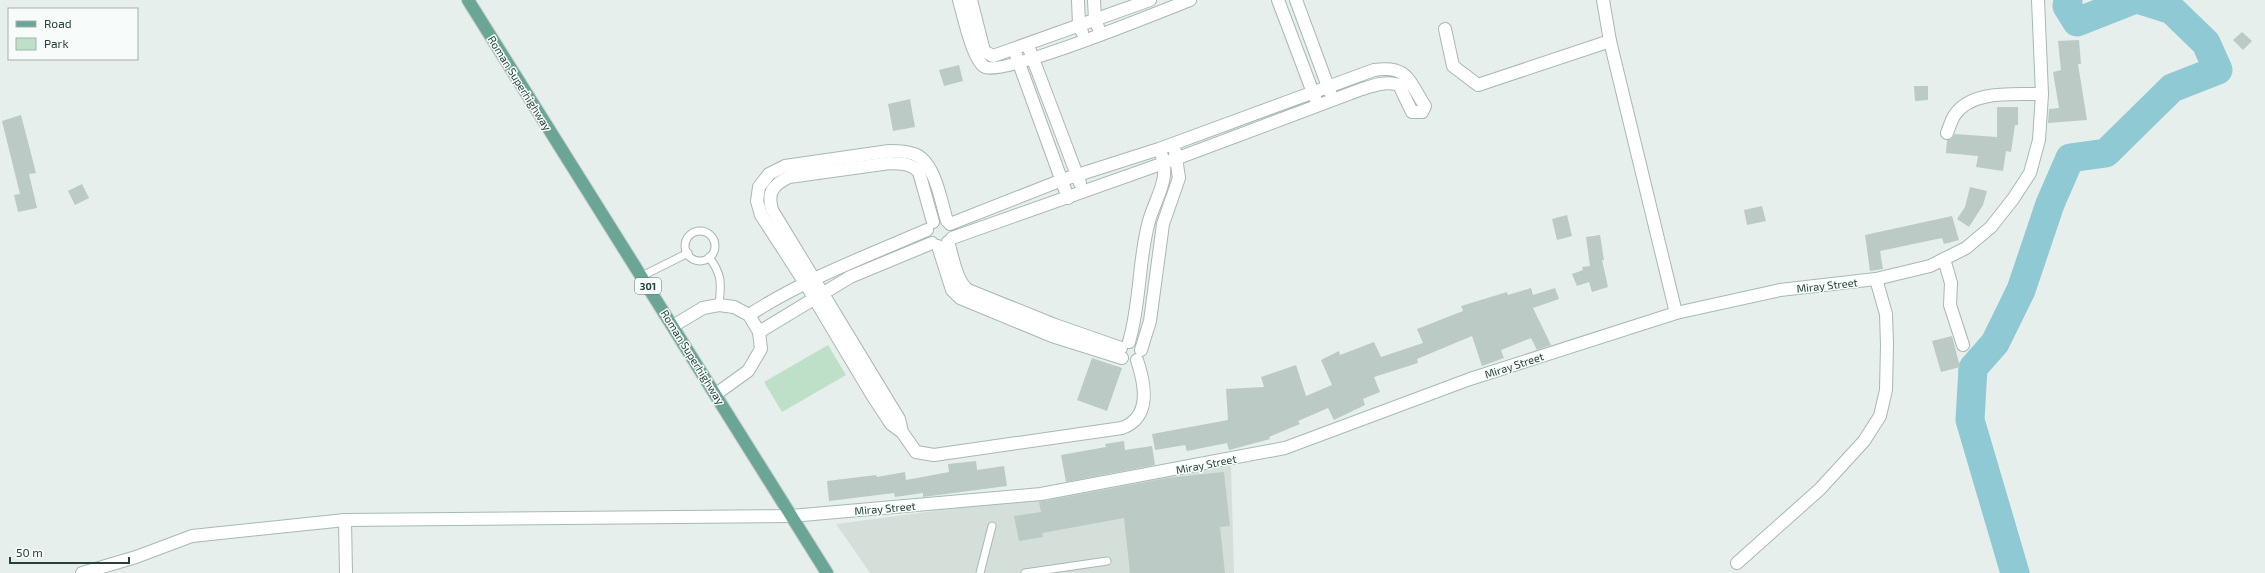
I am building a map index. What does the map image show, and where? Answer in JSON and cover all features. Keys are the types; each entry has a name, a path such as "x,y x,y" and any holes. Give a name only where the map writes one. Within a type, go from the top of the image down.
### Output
{"main road":[{"name":"Roman Superhighway","path":"468,0 827,573"}],"street":[{"path":"958,0 981,54"},
{"path":"971,0 984,66 992,69 1033,58 1085,40 1190,0"},
{"path":"1078,0 1079,25 1085,40"},
{"path":"1094,0 1095,20 1100,34"},
{"path":"1604,0 1610,41 1676,313"},
{"name":"Miray Street","path":"82,573 136,557 192,536 345,520 791,516 1041,494 1285,448 1470,379 1676,313 1780,290 1876,279 1930,266 1966,248 1991,227 2013,199 2030,173 2039,140 2042,94 2038,0"},
{"path":"1318,105 1279,4 1296,1 1333,99"},
{"path":"981,54 993,56 1014,50 1145,2 1144,17"},
{"path":"1445,29 1453,66 1478,85 1610,41"},
{"path":"1028,45 1084,192"},
{"path":"1014,50 1068,198"},
{"path":"1300,59 1316,54"},
{"path":"749,315 772,300 810,280 930,226 940,220 948,222 1062,180 1159,149 1216,126 1374,70 1391,68 1401,71 1425,106 1422,112 1412,112 1399,85 1394,83 1385,83 1362,89 1068,198 864,270 759,332"},
{"path":"1947,133 1954,116 1962,107 1973,100 1991,96 2042,94"},
{"path":"1033,101 1048,96"},
{"path":"1216,126 1222,141"},
{"path":"1049,144 1064,138"},
{"path":"1124,349 1134,342 1139,355 1144,387 1143,404 1137,419 1131,424 1122,428 934,455 916,452 902,432 899,419 877,393 810,280 780,234 761,215 757,201 759,187 773,179 785,166 830,165 889,151 912,159 922,158 929,166 948,222 942,242 957,288 987,304 1053,330 1124,349 1132,362 1139,355 1150,321 1160,242 1179,178 1178,158 1173,143"},
{"path":"1124,349 1136,318 1145,240 1154,206 1165,176 1164,162 1159,149"},
{"path":"912,159 919,172 930,226 927,236 942,242"},
{"path":"1154,206 1168,211"},
{"path":"1944,259 1951,283 1952,310 1963,344"},
{"path":"1737,563 1820,489 1864,440 1880,416 1886,390 1887,344 1886,314 1876,279"},
{"path":"772,300 782,318"},
{"path":"673,326 704,308 719,305 734,307 749,315 759,332 761,349 748,371 716,394"},
{"path":"345,520 346,573"}],"lane":[{"path":"697,231 708,233 714,242 715,247 709,258 698,260 688,253 686,247 688,237 697,231"},
{"path":"642,276 688,253"},
{"path":"709,258 718,269 721,281 719,305"},
{"path":"980,573 992,526"},
{"path":"1025,573 1107,561"}],"shaded area":[{"path":"1231,466 1234,573 870,573 836,524 1040,497"}],"green space":[{"path":"828,345 846,375 782,412 764,382"}],"building":[{"path":"2242,32 2252,41 2243,50 2233,40"},
{"path":"2079,40 2081,64 2078,64 2087,120 2048,123 2049,109 2059,108 2053,72 2061,70 2058,41"},
{"path":"959,65 963,81 944,86 939,70"},
{"path":"1914,86 1928,86 1928,100 1915,101"},
{"path":"910,99 915,127 893,131 888,104"},
{"path":"1997,107 2018,107 2018,125 2015,125 2011,152 2006,151 2003,171 1976,167 1978,156 1946,153 1947,140 1951,139 1955,134 1997,137"},
{"path":"21,115 36,173 29,174 37,208 18,212 14,195 20,194 2,121"},
{"path":"82,184 89,198 75,205 68,191"},
{"path":"1970,187 1987,191 1983,205 1969,227 1957,219 1965,207"},
{"path":"1762,206 1766,221 1747,225 1744,210"},
{"path":"1567,215 1572,236 1557,240 1552,219"},
{"path":"1952,216 1959,240 1944,244 1942,238 1880,251 1883,269 1870,271 1865,235"},
{"path":"1600,235 1604,260 1602,260 1608,287 1592,292 1589,282 1577,286 1572,274 1583,270 1582,267 1590,266 1586,237"},
{"path":"1531,288 1533,295 1555,288 1559,299 1533,308 1551,345 1537,350 1531,338 1501,350 1504,358 1482,366 1472,336 1417,359 1418,363 1374,377 1380,392 1363,399 1365,405 1334,420 1328,408 1298,421 1300,424 1269,437 1270,439 1229,450 1227,443 1187,451 1185,445 1155,450 1152,434 1228,420 1226,389 1264,387 1261,377 1296,365 1306,396 1332,385 1321,360 1339,351 1340,355 1374,342 1381,357 1423,343 1417,329 1463,311 1461,306 1507,292 1508,295"},
{"path":"1952,336 1960,367 1941,372 1932,341"},
{"path":"1092,358 1122,368 1107,411 1077,400"},
{"path":"1124,441 1125,450 1152,446 1155,465 1066,482 1061,455 1106,447 1105,444"},
{"path":"976,461 977,470 1004,466 1007,486 923,497 923,493 895,497 894,493 829,501 827,481 876,475 877,477 905,472 906,480 949,472 948,464"},
{"path":"1224,472 1230,526 1220,527 1225,573 1130,573 1124,518 1042,533 1043,537 1019,541 1014,516 1041,512 1039,502 1167,478"}],"waterway":[{"path":"2068,0 2067,6 2077,22 2133,0"},
{"path":"2015,573 1970,420 1973,368 1995,343 2021,290 2050,204 2070,158 2106,153 2172,88 2218,70 2206,43 2172,10 2140,0"}]}
